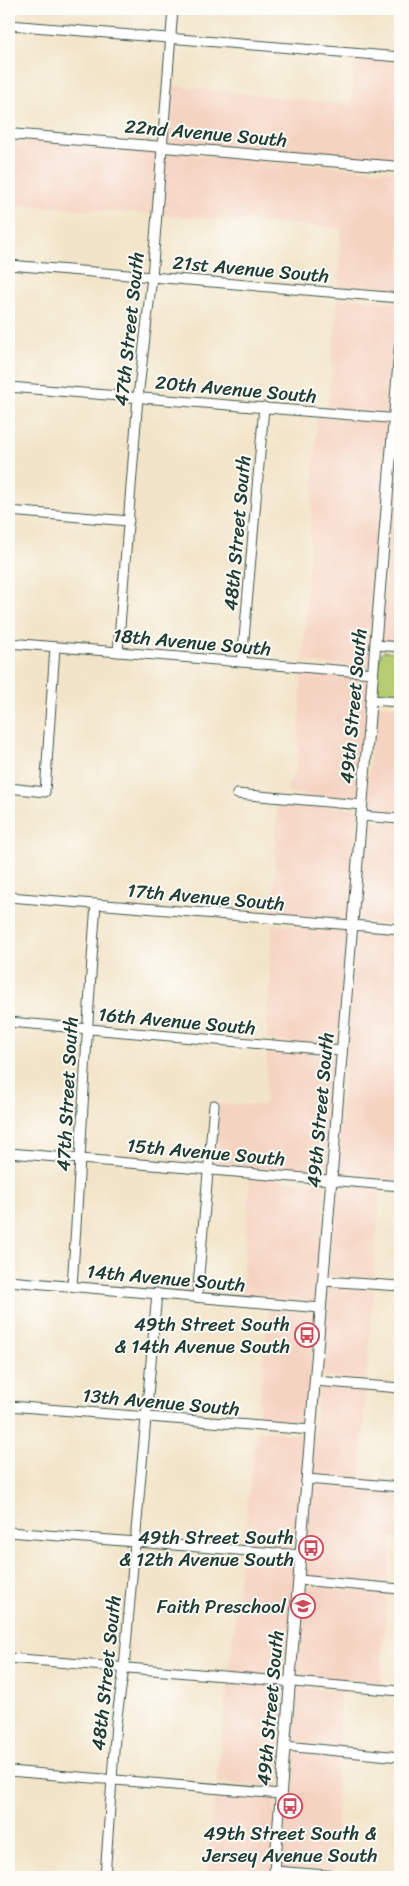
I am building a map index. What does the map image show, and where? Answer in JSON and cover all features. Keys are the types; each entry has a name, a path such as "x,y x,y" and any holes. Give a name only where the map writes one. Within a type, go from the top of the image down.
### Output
{"main road":[{"name":"22nd Avenue South","path":"9,134 400,167"},
{"name":"49th Street South","path":"274,1874 373,673 397,419 400,345"}],"street":[{"name":"47th Street South","path":"118,652 138,397 152,277 173,9"},
{"path":"9,25 400,57"},
{"name":"21st Avenue South","path":"9,265 400,298"},
{"name":"20th Avenue South","path":"9,387 397,419"},
{"name":"48th Street South","path":"242,662 264,407"},
{"path":"9,511 129,521"},
{"name":"18th Avenue South","path":"9,643 373,673"},
{"path":"376,645 400,647"},
{"path":"9,788 44,792 55,647"},
{"path":"371,700 400,702"},
{"path":"237,794 362,805"},
{"path":"361,816 400,819"},
{"name":"17th Avenue South","path":"9,897 400,929"},
{"name":"47th Street South","path":"72,1286 81,1158 86,1029 96,904"},
{"name":"16th Avenue South","path":"9,1022 342,1051"},
{"path":"197,1297 210,1168 214,1105"},
{"name":"15th Avenue South","path":"9,1154 210,1168 400,1186"},
{"name":"14th Avenue South","path":"9,1281 321,1308"},
{"path":"323,1281 400,1286"},
{"name":"48th Street South","path":"105,1877 116,1723 124,1668 157,1293"},
{"path":"315,1381 400,1388"},
{"name":"13th Avenue South","path":"9,1406 311,1430"},
{"path":"307,1479 400,1487"},
{"path":"9,1532 301,1555"},
{"path":"298,1580 400,1588"},
{"path":"9,1658 400,1691"},
{"path":"285,1746 400,1757"},
{"path":"9,1771 281,1794"},
{"path":"274,1874 351,1877"}],"shaded area":[{"path":"354,58 400,62 400,162 166,143 171,86 351,105"},
{"path":"9,139 157,152 152,214 9,204"},
{"path":"165,152 400,172 400,293 338,288 341,228 161,215"},
{"path":"338,297 399,303 390,413 328,408"},
{"path":"317,417 389,423 369,668 303,662"},
{"path":"398,424 400,424 400,642 380,640"},
{"path":"302,672 368,678 358,800 285,793 297,767"},
{"path":"375,705 400,707 400,815 366,812"},
{"path":"280,802 358,809 348,920 273,914 277,809"},
{"path":"365,821 400,824 400,924 357,921"},
{"path":"272,924 348,930 338,1046 267,1040"},
{"path":"356,931 400,934 400,1181 336,1175"},
{"path":"267,1050 337,1056 327,1174 215,1164 218,1104 265,1105"},
{"path":"250,1177 326,1184 317,1303 241,1296"},
{"path":"335,1185 380,1189 374,1280 328,1276"},
{"path":"327,1286 373,1289 367,1380 320,1377"},
{"path":"269,1308 316,1313 307,1425 257,1421"},
{"path":"319,1386 366,1390 360,1479 311,1475"},
{"path":"256,1431 306,1435 297,1550 243,1545"},
{"path":"311,1485 400,1492 400,1538 391,1537 388,1583 303,1576"},
{"path":"242,1555 296,1559 286,1678 229,1673"},
{"path":"302,1586 387,1592 381,1685 295,1678"},
{"path":"228,1682 285,1687 277,1788 216,1783"},
{"path":"294,1688 340,1692 339,1747 289,1742"},
{"path":"289,1752 338,1757 334,1871 279,1867"},
{"path":"215,1793 276,1798 270,1877 206,1877"}],"green space":[{"path":"383,651 400,652 400,698 383,696 380,692 377,680 377,667"}],"place":[{"name":"49th Street South & 14th Avenue South","path":"307,1335"},
{"name":"49th Street South & 12th Avenue South","path":"311,1548"},
{"name":"Faith Preschool","path":"303,1606"},
{"name":"49th Street South & Jersey Avenue South","path":"290,1806"}]}
